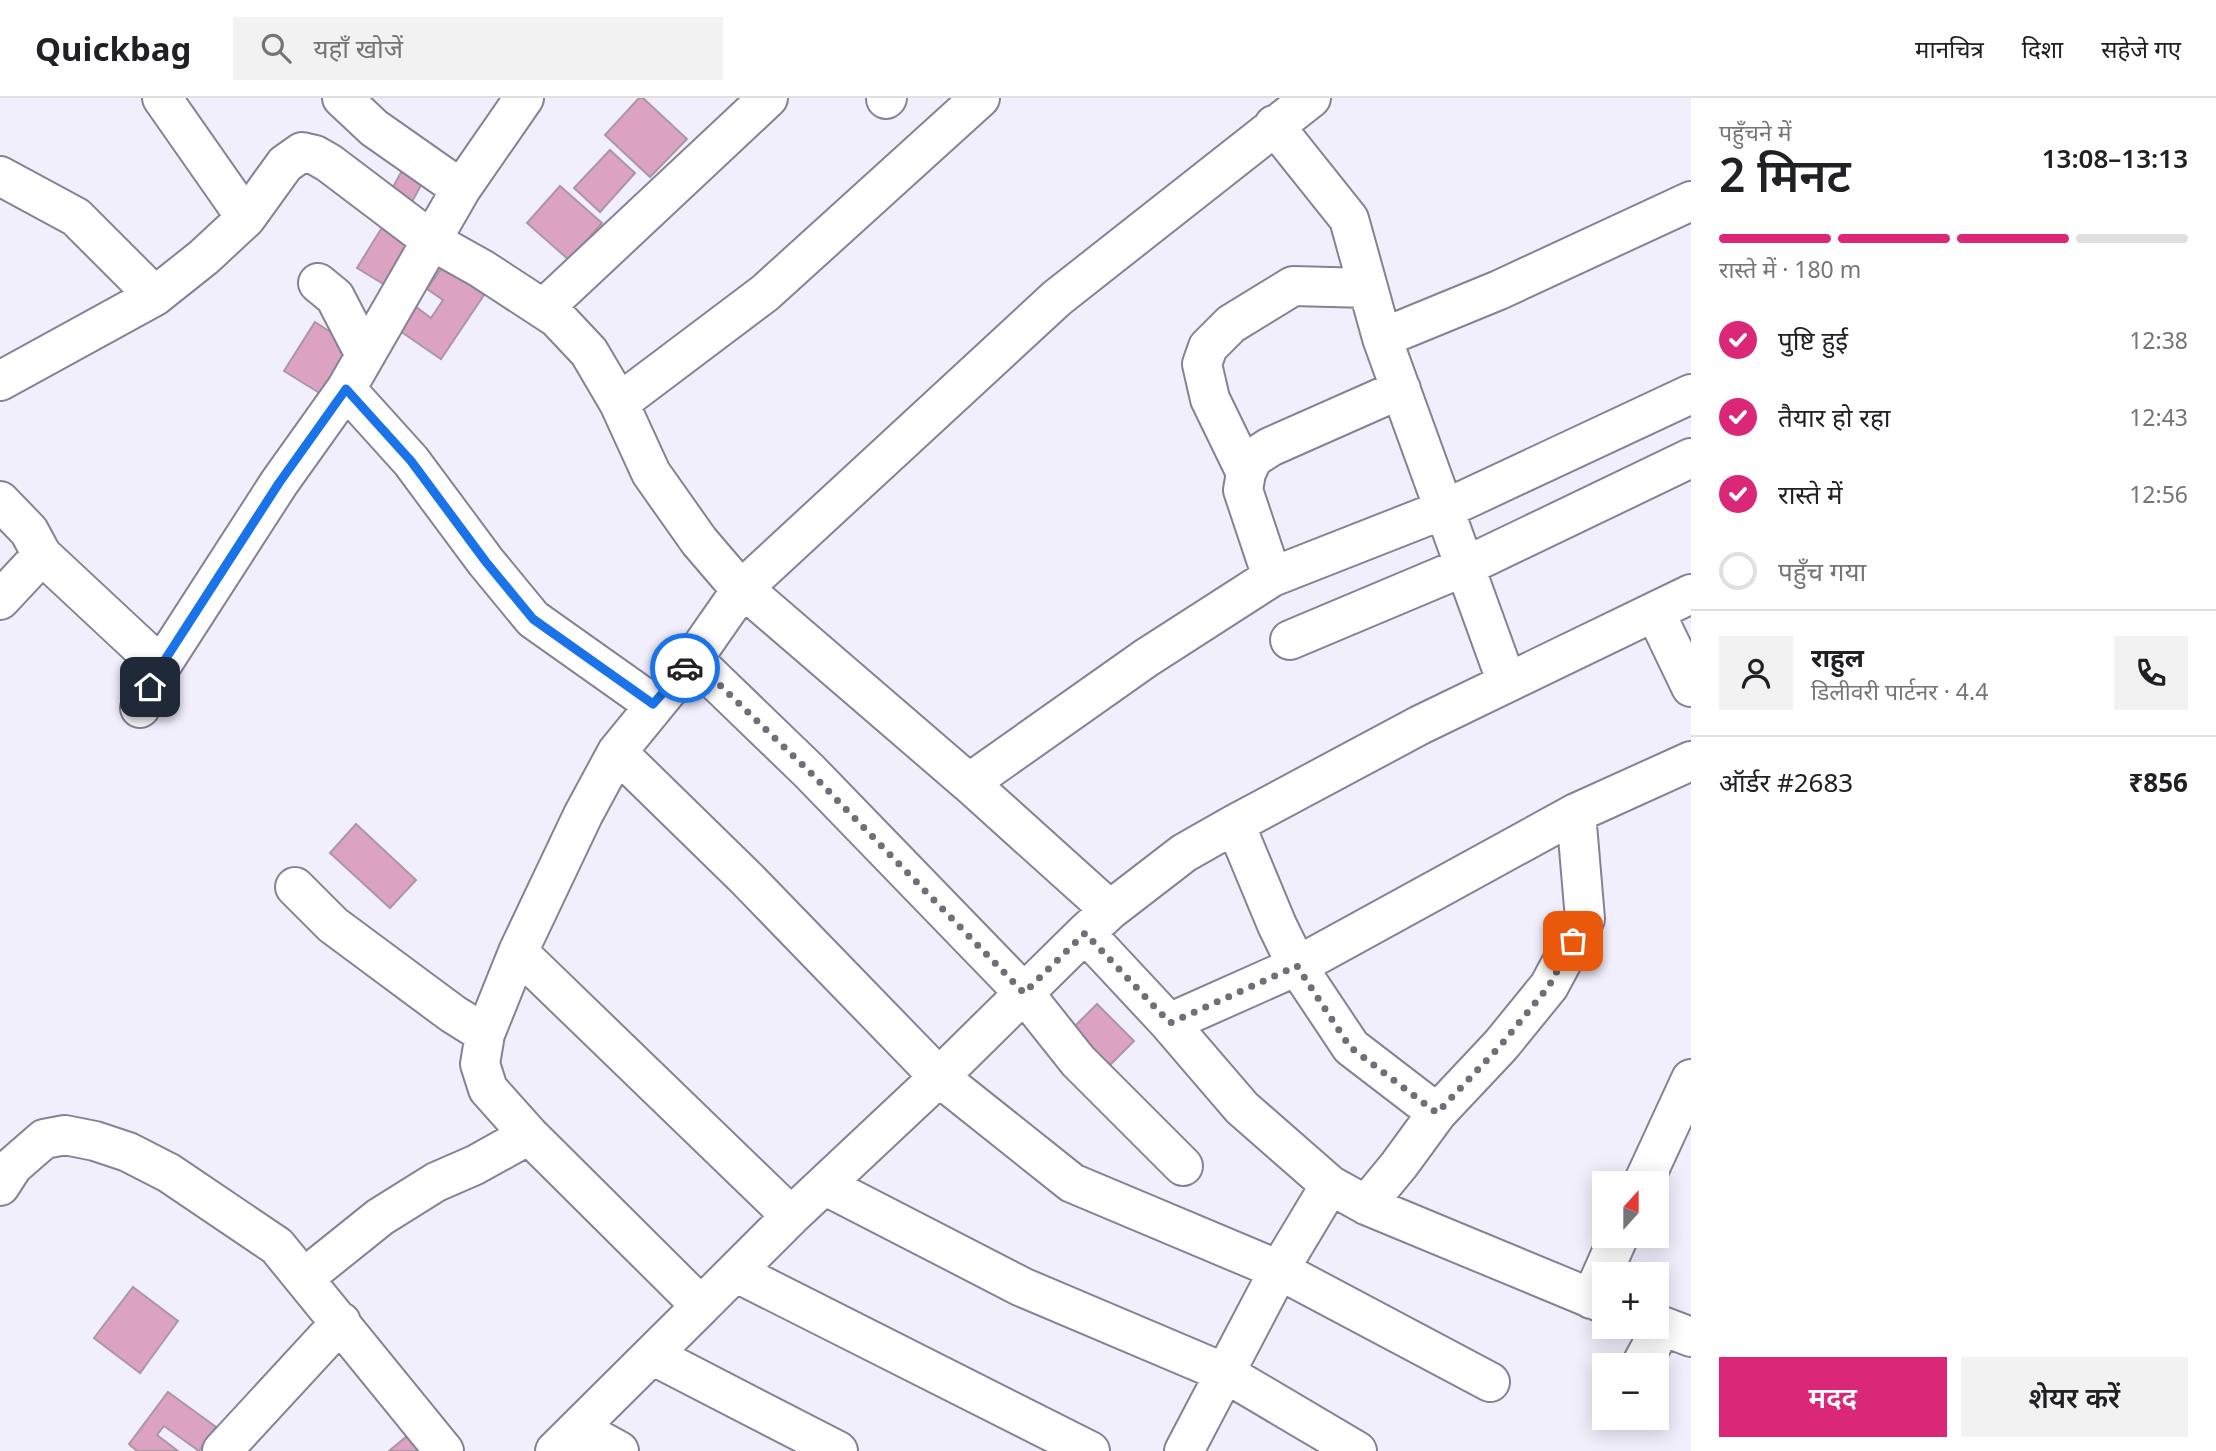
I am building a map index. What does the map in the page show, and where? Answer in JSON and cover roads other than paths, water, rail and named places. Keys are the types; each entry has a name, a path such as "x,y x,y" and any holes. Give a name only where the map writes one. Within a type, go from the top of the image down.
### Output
{"street":[{"path":"162,98 246,218"},
{"path":"342,98 374,128 461,189"},
{"path":"140,708 161,666 279,483 346,389 461,189 524,98"},
{"path":"543,309 768,98"},
{"path":"619,403 765,293 980,98"},
{"path":"702,1306 529,1135 488,1089 480,1064 485,1034 518,953 583,815 617,752 653,704 693,659 741,590 1057,298 1311,98"},
{"path":"1274,125 1349,219 1382,338 1507,683"},
{"path":"0,381 155,296 204,257 246,218 285,164 302,152 315,155 329,163 432,241 482,269 557,318 589,352 619,403 651,473 699,541 741,590 753,597 969,783 1098,922 1170,1023 1242,1108 1330,1185 1366,1205 1592,1299"},
{"path":"0,176 76,217 155,296"},
{"path":"1382,338 1499,290 1691,201"},
{"path":"318,283 335,298 365,355"},
{"path":"1246,473 1210,399 1202,364 1208,347 1231,324 1293,286 1368,288"},
{"path":"346,389 411,461 486,562 533,619 653,704"},
{"path":"1272,578 1243,490 1246,473 1253,458 1270,447 1401,389"},
{"path":"969,783 1146,658 1272,578 1446,509 1691,394"},
{"path":"1290,640 1466,566 1691,458"},
{"path":"0,501 29,531 41,555 161,666"},
{"path":"0,600 41,555"},
{"path":"567,1440 737,1273 791,1216 1098,922 1184,853 1420,724 1691,594"},
{"path":"1655,612 1691,687"},
{"path":"693,659 809,771 1024,993 1078,1061 1183,1167"},
{"path":"617,752 746,878 939,1077 1072,1182 1279,1270 1490,1382"},
{"path":"1170,1023 1297,966 1576,813 1691,761"},
{"path":"1366,1205 1437,1113 1501,1045 1549,986 1585,919 1576,813"},
{"path":"1235,824 1297,966 1350,1047 1437,1113"},
{"path":"295,887 334,925 453,1014 485,1034"},
{"path":"518,953 791,1216"},
{"path":"1649,1171 1691,1079"},
{"path":"0,1186 13,1166 44,1139 65,1135 128,1152 189,1187 277,1246 444,1451"},
{"path":"304,1278 380,1217 436,1182 475,1165 529,1135"},
{"path":"824,1185 1022,1287 1225,1373 1357,1451"},
{"path":"1184,1451 1279,1270 1330,1185"},
{"path":"737,1273 1090,1451"},
{"path":"222,1451 341,1322"},
{"path":"1669,1329 1691,1337"},
{"path":"652,1355 838,1451"},
{"path":"567,1440 619,1451"}]}
